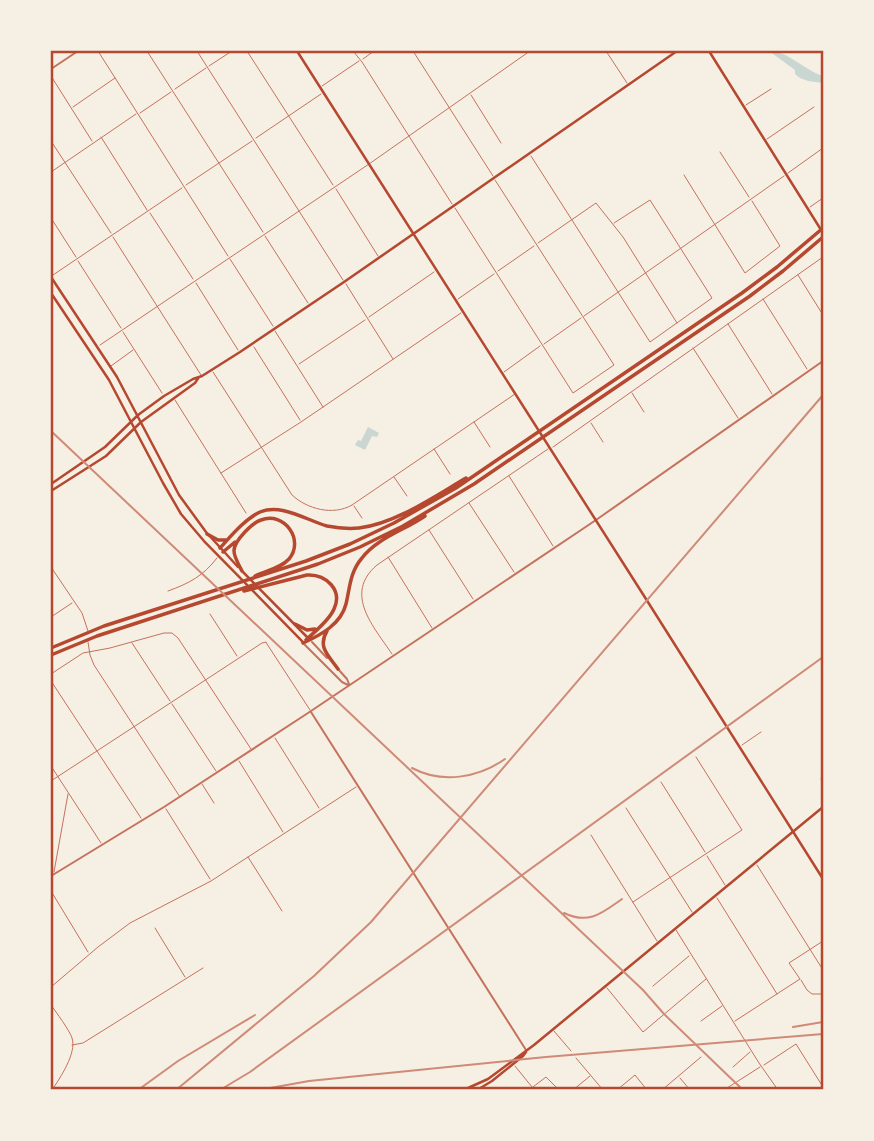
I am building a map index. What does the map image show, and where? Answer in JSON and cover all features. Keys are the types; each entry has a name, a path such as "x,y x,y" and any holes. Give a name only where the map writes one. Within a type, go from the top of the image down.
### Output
{"highway":[{"path":"51,648 96,629 326,554 383,529 440,498 533,436 748,289 815,236 823,233"},
{"path":"338,669 323,647 323,639 343,611 352,573 365,554 420,520 750,296 818,242 823,233"},
{"path":"222,550 231,537 259,512 281,510 338,528 374,525 421,504 498,459"},
{"path":"270,583 360,547 444,503"},
{"path":"222,550 238,540 255,523 265,519 280,520 291,529 294,551 283,564 261,575"},
{"path":"207,534 220,541 231,537"},
{"path":"238,540 233,554 242,571"},
{"path":"51,655 79,642 213,599 307,575 320,576 328,581 334,590 336,605 331,615 309,639"},
{"path":"295,624 308,630 320,626"},
{"path":"303,643 329,629"}],"main road":[{"path":"51,484 102,450 138,415 164,396 212,370 380,258 677,51"},
{"path":"709,51 823,233"},
{"path":"298,53 823,879"},
{"path":"51,277 111,366 179,495 207,534 309,639"},
{"path":"51,293 103,371 177,507 191,526 303,643"},
{"path":"51,491 101,459 141,422 200,377"},
{"path":"219,556 222,550"},
{"path":"359,1090 468,1089 488,1079 553,1030 823,807"},
{"path":"477,1090 492,1082 526,1051"}],"street":[{"path":"51,69 78,51"},
{"path":"98,51 323,407"},
{"path":"147,51 309,305"},
{"path":"197,51 393,359"},
{"path":"51,172 232,51"},
{"path":"247,51 380,258"},
{"path":"298,53 305,51"},
{"path":"353,51 573,393 614,365 413,51"},
{"path":"320,87 374,51"},
{"path":"98,346 369,164 530,51"},
{"path":"607,51 628,85"},
{"path":"51,76 93,143"},
{"path":"71,108 115,78"},
{"path":"744,106 771,89"},
{"path":"51,277 323,92"},
{"path":"469,93 502,144"},
{"path":"765,140 814,107"},
{"path":"101,137 240,352"},
{"path":"51,141 200,377"},
{"path":"502,373 823,148"},
{"path":"684,174 746,272 780,246 720,152"},
{"path":"529,154 650,342 712,298 649,200 614,223"},
{"path":"808,208 823,198"},
{"path":"456,300 596,203 614,223 677,323"},
{"path":"51,218 164,396"},
{"path":"393,656 363,606 361,591 375,566 590,421 823,257"},
{"path":"297,365 437,271"},
{"path":"798,275 823,315"},
{"path":"763,299 809,371"},
{"path":"221,473 301,422 463,311"},
{"path":"728,324 774,396"},
{"path":"252,344 301,422"},
{"path":"693,348 739,420"},
{"path":"111,366 135,349"},
{"path":"52,875 274,736 596,520 823,361"},
{"path":"212,370 289,491 299,500 331,511 342,510 353,504 515,394"},
{"path":"631,392 644,412"},
{"path":"170,393 246,513"},
{"path":"590,421 603,442"},
{"path":"474,422 490,447"},
{"path":"434,449 450,474"},
{"path":"509,475 555,547"},
{"path":"394,477 407,496"},
{"path":"469,503 515,574"},
{"path":"353,504 362,518"},
{"path":"429,530 475,601"},
{"path":"168,591 201,575 219,556"},
{"path":"387,557 433,629"},
{"path":"51,567 85,621 94,665 180,797"},
{"path":"51,617 74,601"},
{"path":"210,614 238,658"},
{"path":"51,674 89,651 107,649 164,633 173,634 177,636 252,750"},
{"path":"309,639 347,679 349,685"},
{"path":"131,642 217,773"},
{"path":"51,781 266,642 526,1051"},
{"path":"303,643 342,682 349,685"},
{"path":"51,681 142,820"},
{"path":"740,746 761,732"},
{"path":"274,736 320,810"},
{"path":"633,902 742,830 696,757"},
{"path":"238,759 284,834"},
{"path":"51,766 103,845"},
{"path":"821,779 823,783"},
{"path":"661,782 727,887"},
{"path":"201,783 214,803"},
{"path":"51,987 130,923 211,881 358,785"},
{"path":"52,875 68,792"},
{"path":"164,807 211,881"},
{"path":"626,808 693,914"},
{"path":"127,830 130,834"},
{"path":"591,835 659,943"},
{"path":"248,857 282,911"},
{"path":"755,863 823,970"},
{"path":"51,891 90,954"},
{"path":"716,896 777,994"},
{"path":"155,928 186,978"},
{"path":"675,929 778,1090"},
{"path":"823,941 789,963 807,990 812,994 823,994"},
{"path":"653,986 691,955"},
{"path":"72,1045 83,1043 203,968"},
{"path":"605,986 643,1032 706,979"},
{"path":"733,1023 800,979"},
{"path":"51,1005 73,1039 68,1064 52,1090"},
{"path":"701,1021 723,1006"},
{"path":"553,1030 571,1051"},
{"path":"724,1090 796,1044 823,1087"},
{"path":"733,1067 751,1051"},
{"path":"662,1090 701,1057"},
{"path":"576,1058 603,1090"},
{"path":"514,1064 533,1087"},
{"path":"573,1090 591,1075"},
{"path":"617,1090 635,1075 647,1090"},
{"path":"678,1076 690,1090"},
{"path":"528,1090 546,1077 559,1090"}],"shaded area":[{"path":"769,51 783,54 823,76 823,83 800,78 795,74 795,70"},
{"path":"368,427 379,433 377,437 372,436 365,450 355,445 358,440 361,441"}],"railway":[{"path":"176,1090 314,976 371,922 823,395"},
{"path":"51,431 643,990 664,1014 743,1090"},
{"path":"220,1090 250,1072 823,657"},
{"path":"412,768 435,776 460,777 483,771 505,759"},
{"path":"564,913 588,918 622,899"},
{"path":"138,1090 178,1061 255,1015"},
{"path":"793,1027 823,1022"},
{"path":"259,1090 309,1081 546,1057 823,1034"}]}
